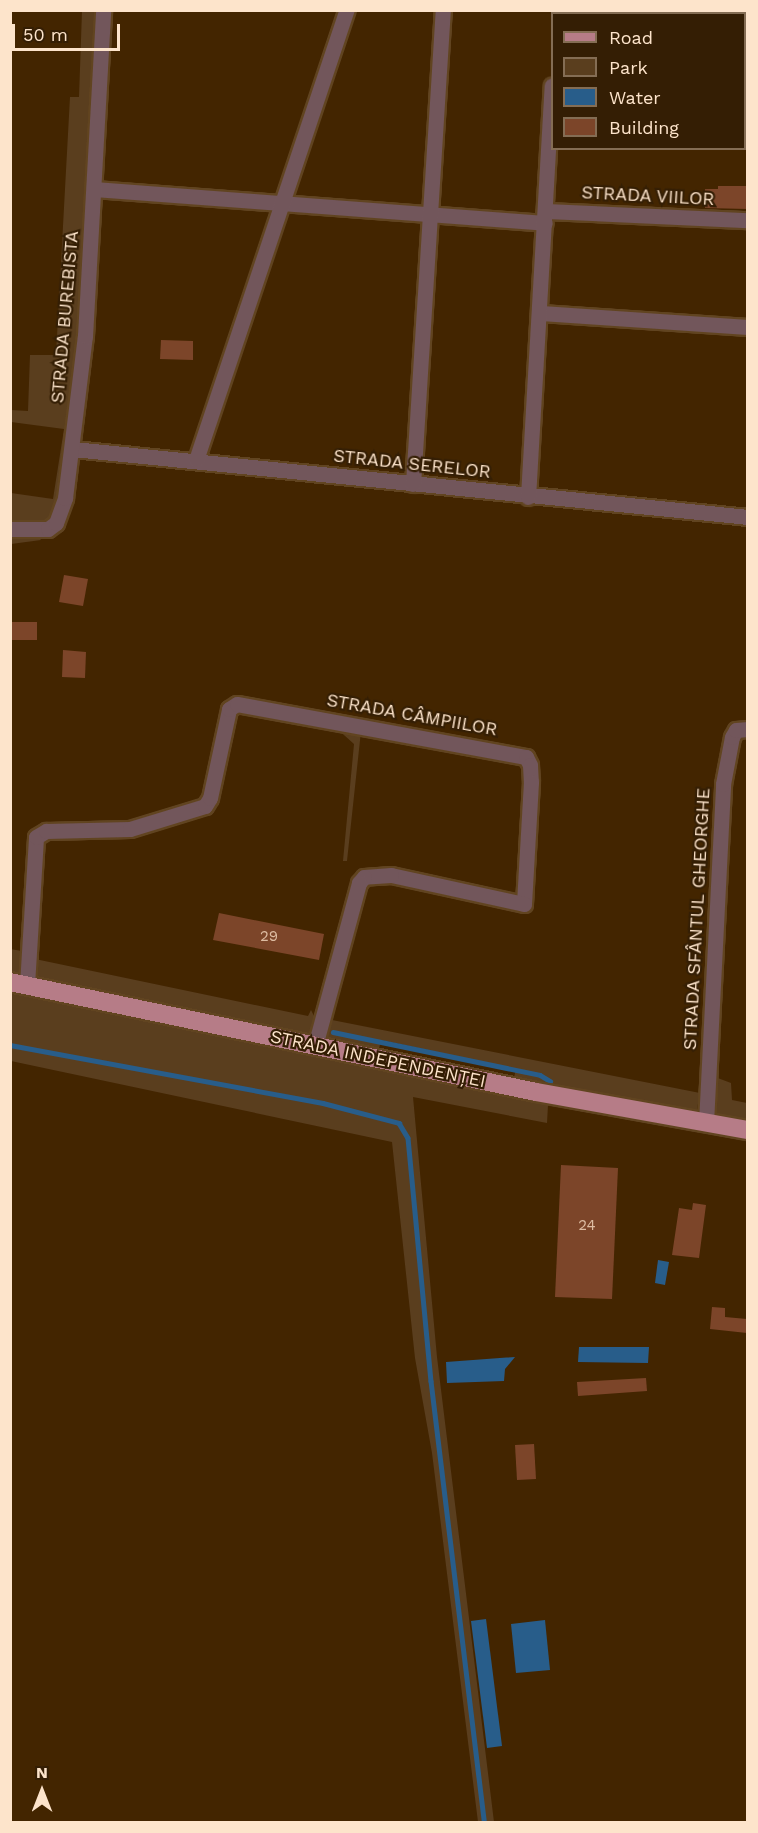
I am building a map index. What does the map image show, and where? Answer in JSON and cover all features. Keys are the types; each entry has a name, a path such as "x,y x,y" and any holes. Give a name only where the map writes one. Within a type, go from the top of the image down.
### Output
{"main road":[{"name":"STRADA INDEPENDENȚEI","path":"19,984 315,1046 747,1130"}],"street":[{"name":"STRADA BUREBISTA","path":"10,529 48,529 56,523 73,449 94,189 103,10"},
{"path":"196,460 279,204 347,10"},
{"path":"413,484 443,10"},
{"path":"528,497 541,313 551,108"},
{"path":"94,189 279,204"},
{"name":"STRADA VIILOR","path":"279,204 431,216 747,220"},
{"path":"541,313 747,327"},
{"name":"STRADA SERELOR","path":"73,449 196,460 528,497 747,517"},
{"name":"STRADA CÂMPIILOR","path":"19,984 36,837 46,831 130,829 205,806 210,798 229,709 237,704 526,758 530,765 531,782 524,904 380,873 364,877 359,883 315,1046"},
{"name":"STRADA SFÂNTUL GHEORGHE","path":"706,1123 723,784 732,737 736,730 747,729"}],"green space":[{"path":"82,11 95,11 81,322 60,501 49,520 39,526 11,523 11,493 53,499 64,429 11,422 11,410 28,411 30,355 56,355 70,97 79,97"},
{"path":"11,533 38,536 41,540 11,544"},
{"path":"335,727 361,731 347,861 343,861 354,744"},
{"path":"10,949 22,951 21,976 11,974"},
{"path":"35,959 308,1016 311,1010 315,1018 310,1038 35,979"},
{"path":"11,990 548,1105 547,1123 413,1097 437,1357 494,1822 478,1822 432,1453 415,1358 392,1142 11,1061"},
{"path":"332,1020 700,1093 696,1114 513,1082 516,1069 381,1040 378,1053 326,1041"},
{"path":"715,1077 731,1083 732,1100 747,1103 747,1121 712,1116"}],"water":[{"path":"658,1260 669,1262 665,1285 655,1283"},
{"path":"579,1347 649,1347 648,1363 578,1362"},
{"path":"515,1357 505,1369 504,1381 447,1383 446,1362"},
{"path":"486,1619 502,1746 487,1748 471,1621"},
{"path":"545,1620 550,1670 516,1673 511,1624"}],"building":[{"path":"718,186 747,186 747,209 705,208 705,189 718,189"},
{"path":"161,340 193,341 193,360 160,359"},
{"path":"64,575 88,579 83,606 59,602"},
{"path":"10,622 37,622 37,640 10,640"},
{"path":"63,650 86,652 85,678 62,677"},
{"path":"219,913 324,934 319,960 213,940"},
{"path":"561,1165 618,1168 612,1299 555,1297"},
{"path":"693,1203 706,1205 699,1258 672,1255 679,1208 692,1210"},
{"path":"712,1307 725,1308 725,1317 747,1319 747,1333 710,1329"},
{"path":"646,1378 647,1391 578,1396 577,1382"},
{"path":"534,1444 536,1479 517,1480 515,1445"}],"waterway":[{"path":"333,1032 540,1075 550,1081"},
{"path":"10,1045 323,1103 399,1123 408,1138 431,1381 484,1822"}]}
